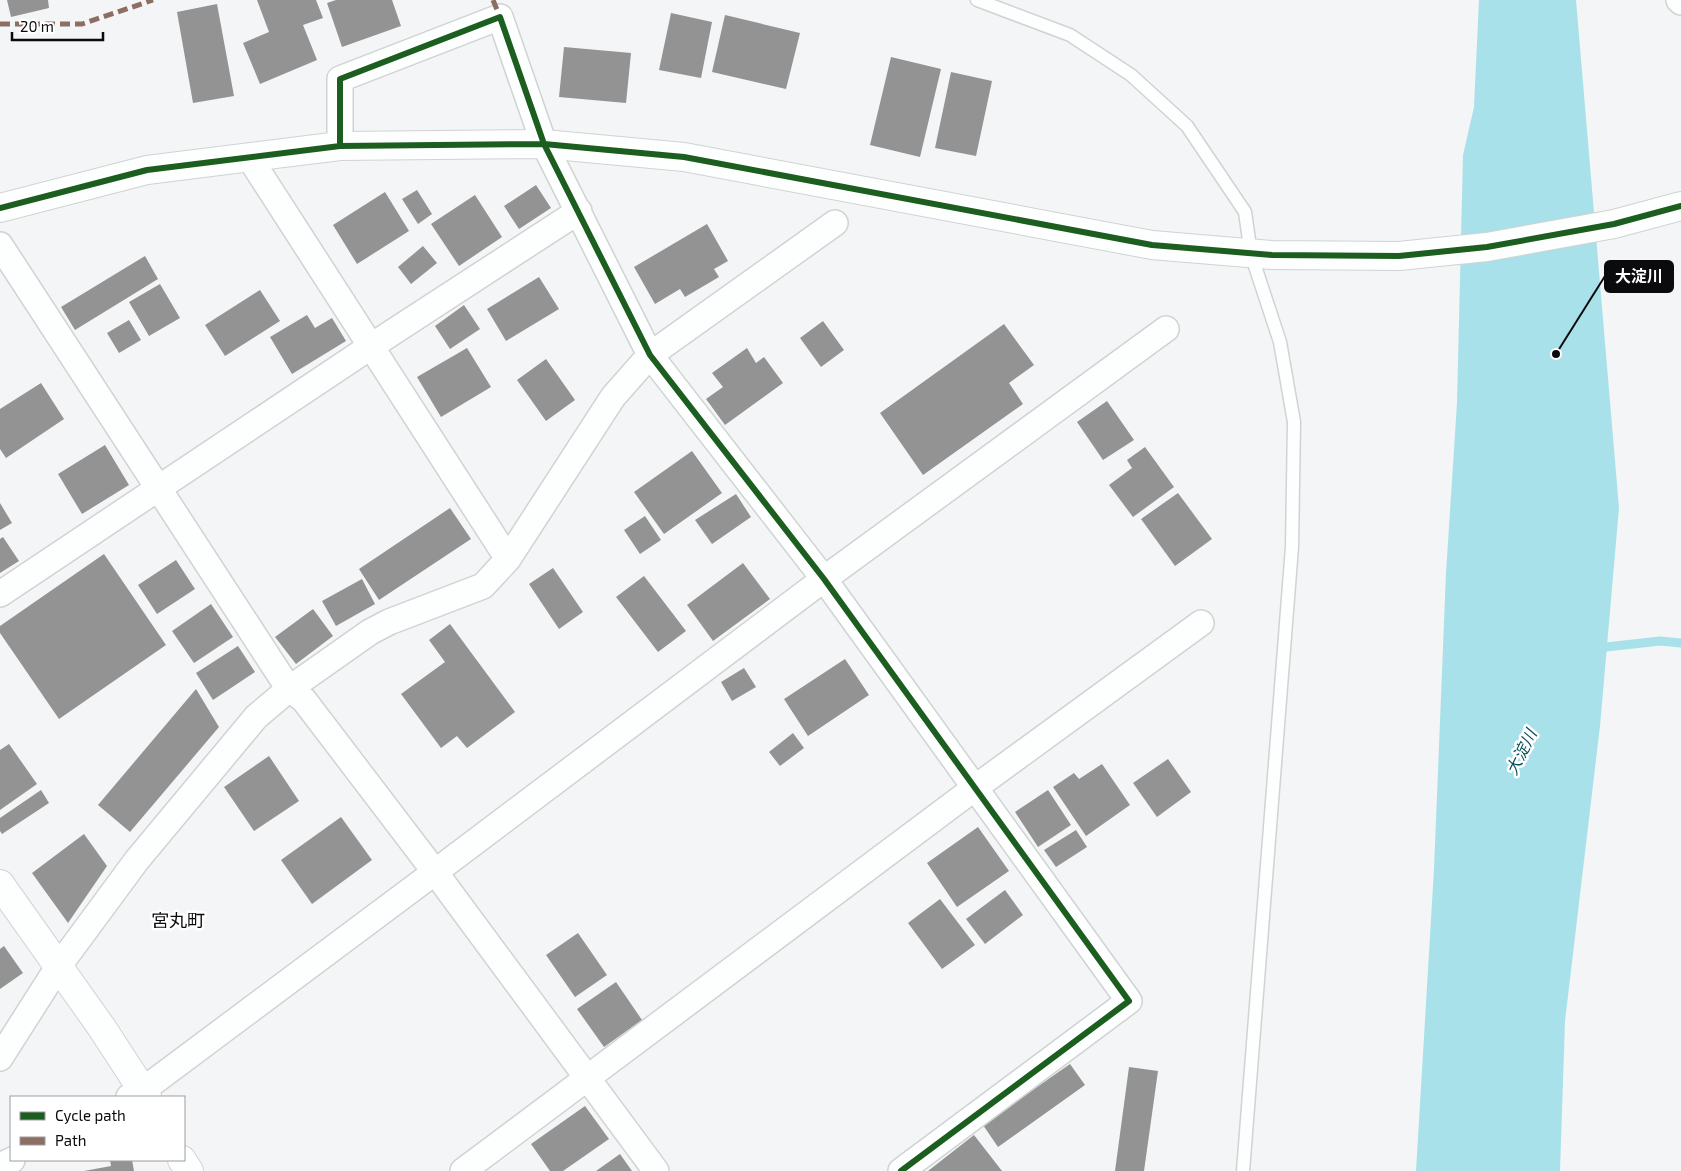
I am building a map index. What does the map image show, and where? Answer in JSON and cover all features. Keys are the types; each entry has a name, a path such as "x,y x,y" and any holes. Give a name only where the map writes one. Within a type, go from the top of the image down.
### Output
{"street":[{"path":"340,146 340,79 500,17 544,144 650,355 824,578 1129,1001 902,1171"},
{"path":"0,208 147,170 340,146 544,144 684,157 1152,245 1262,254 1399,256 1487,247 1614,224 1681,206"},
{"path":"249,157 508,560"},
{"path":"0,594 157,488 578,211"},
{"path":"0,1058 58,967 137,860 256,717 289,689 370,632 388,622 483,586 508,560 613,397 650,355 835,223"},
{"path":"0,245 289,689 304,700 435,872 656,1171"},
{"path":"0,884 102,1028 139,1095 824,578 1166,329"},
{"path":"463,1171 976,787 1201,623"}],"lane":[{"path":"977,0 1070,35 1131,76 1186,126 1245,212 1262,254 1294,422 1292,547 1243,1171"}],"water":[{"path":"1479,0 1576,0 1619,508 1600,726 1565,1021 1560,1171 1416,1171 1434,869 1446,573 1457,403 1463,155 1474,107"}],"building":[{"path":"7,0 48,0 49,8 11,17"},
{"path":"257,0 316,0 323,18 303,25 317,60 260,84 243,43 269,32"},
{"path":"336,0 392,0 401,26 342,47 327,3"},
{"path":"217,4 234,96 193,103 177,12"},
{"path":"671,13 712,22 701,78 659,70"},
{"path":"725,15 800,33 786,89 712,72"},
{"path":"564,47 631,53 626,103 559,97"},
{"path":"891,57 941,69 920,157 870,145"},
{"path":"951,72 992,81 976,156 935,148"},
{"path":"536,185 551,208 519,229 504,206"},
{"path":"417,190 432,214 418,224 402,199"},
{"path":"385,192 409,231 357,264 333,225"},
{"path":"475,195 502,237 459,266 431,224"},
{"path":"707,224 728,261 714,269 719,277 685,297 680,289 655,304 634,267"},
{"path":"423,246 437,263 411,284 398,267"},
{"path":"145,256 158,279 75,330 61,307"},
{"path":"539,277 559,309 506,341 487,309"},
{"path":"160,284 180,318 149,336 129,302"},
{"path":"260,290 280,321 225,356 205,325"},
{"path":"464,305 480,329 450,349 435,326"},
{"path":"307,315 315,328 332,318 346,341 292,374 270,337"},
{"path":"129,320 141,340 119,353 107,333"},
{"path":"823,321 844,350 821,367 800,338"},
{"path":"1004,324 1034,365 1009,383 1023,404 923,475 880,413"},
{"path":"467,348 491,387 441,417 417,377"},
{"path":"747,348 756,363 764,357 783,383 725,425 706,399 723,387 712,373"},
{"path":"546,359 575,400 546,421 517,380"},
{"path":"41,383 64,419 6,458 0,449 0,409"},
{"path":"1107,401 1134,440 1103,460 1077,422"},
{"path":"105,445 129,485 82,514 58,474"},
{"path":"1145,447 1174,487 1133,517 1109,485 1132,468 1127,460"},
{"path":"692,451 722,493 664,534 634,492"},
{"path":"1178,493 1212,539 1175,566 1141,519"},
{"path":"736,494 751,517 712,544 695,520"},
{"path":"0,503 12,523 0,530"},
{"path":"450,508 471,539 379,600 359,569"},
{"path":"645,516 661,540 640,554 624,530"},
{"path":"3,537 19,561 0,573 0,539"},
{"path":"104,554 166,645 59,719 0,633 0,626"},
{"path":"176,560 195,589 157,614 138,585"},
{"path":"743,563 770,599 713,641 687,605"},
{"path":"553,568 583,612 559,629 529,584"},
{"path":"644,576 686,631 658,652 616,597"},
{"path":"362,579 375,604 336,626 322,601"},
{"path":"211,604 233,637 194,663 172,631"},
{"path":"313,609 333,636 296,664 275,637"},
{"path":"450,624 515,712 467,748 457,736 441,748 401,694 445,662 429,640"},
{"path":"238,646 255,672 213,700 196,673"},
{"path":"845,659 869,695 808,736 784,699"},
{"path":"744,668 756,687 732,701 721,682"},
{"path":"196,689 219,727 130,832 98,805"},
{"path":"793,733 804,748 780,766 769,752"},
{"path":"9,744 37,784 0,810 0,750"},
{"path":"269,756 299,801 254,831 224,787"},
{"path":"1168,759 1191,792 1157,817 1133,783"},
{"path":"1102,764 1130,805 1086,836 1053,787 1074,773 1079,779"},
{"path":"41,790 49,803 2,834 0,831 0,818"},
{"path":"1048,790 1071,825 1038,847 1015,812"},
{"path":"341,817 372,860 312,904 281,860"},
{"path":"978,827 1009,871 957,907 927,863"},
{"path":"1076,830 1087,847 1056,867 1044,850"},
{"path":"84,834 107,866 68,923 32,873"},
{"path":"1005,890 1023,915 985,944 966,919"},
{"path":"940,899 975,945 942,969 908,923"},
{"path":"578,933 607,975 575,997 546,955"},
{"path":"4,946 23,973 0,989 0,949"},
{"path":"616,982 642,1020 604,1047 577,1009"},
{"path":"1070,1064 1085,1085 998,1147 983,1125"},
{"path":"1129,1067 1158,1071 1144,1171 1115,1171"},
{"path":"585,1106 609,1139 563,1171 550,1171 531,1144"},
{"path":"974,1135 1002,1171 928,1171"},
{"path":"620,1154 632,1171 596,1171"},
{"path":"110,1161 132,1161 134,1171 84,1171 111,1166"}],"waterway":[{"path":"1597,648 1660,641 1681,643"}],"marked path":[{"path":"0,24 82,24 153,0"},
{"path":"493,0 500,17"}],"cycle path":[{"path":"340,146 340,79 500,17 544,144 650,355 824,579 1129,1001 901,1171"},
{"path":"0,208 147,170 340,146 544,144 684,157 1152,245 1272,255 1399,256 1487,247 1614,224 1681,206"}],"place":[{"name":"大淀川","path":"1556,354"}],"district":[{"name":"宮丸町","path":"178,921"}]}
